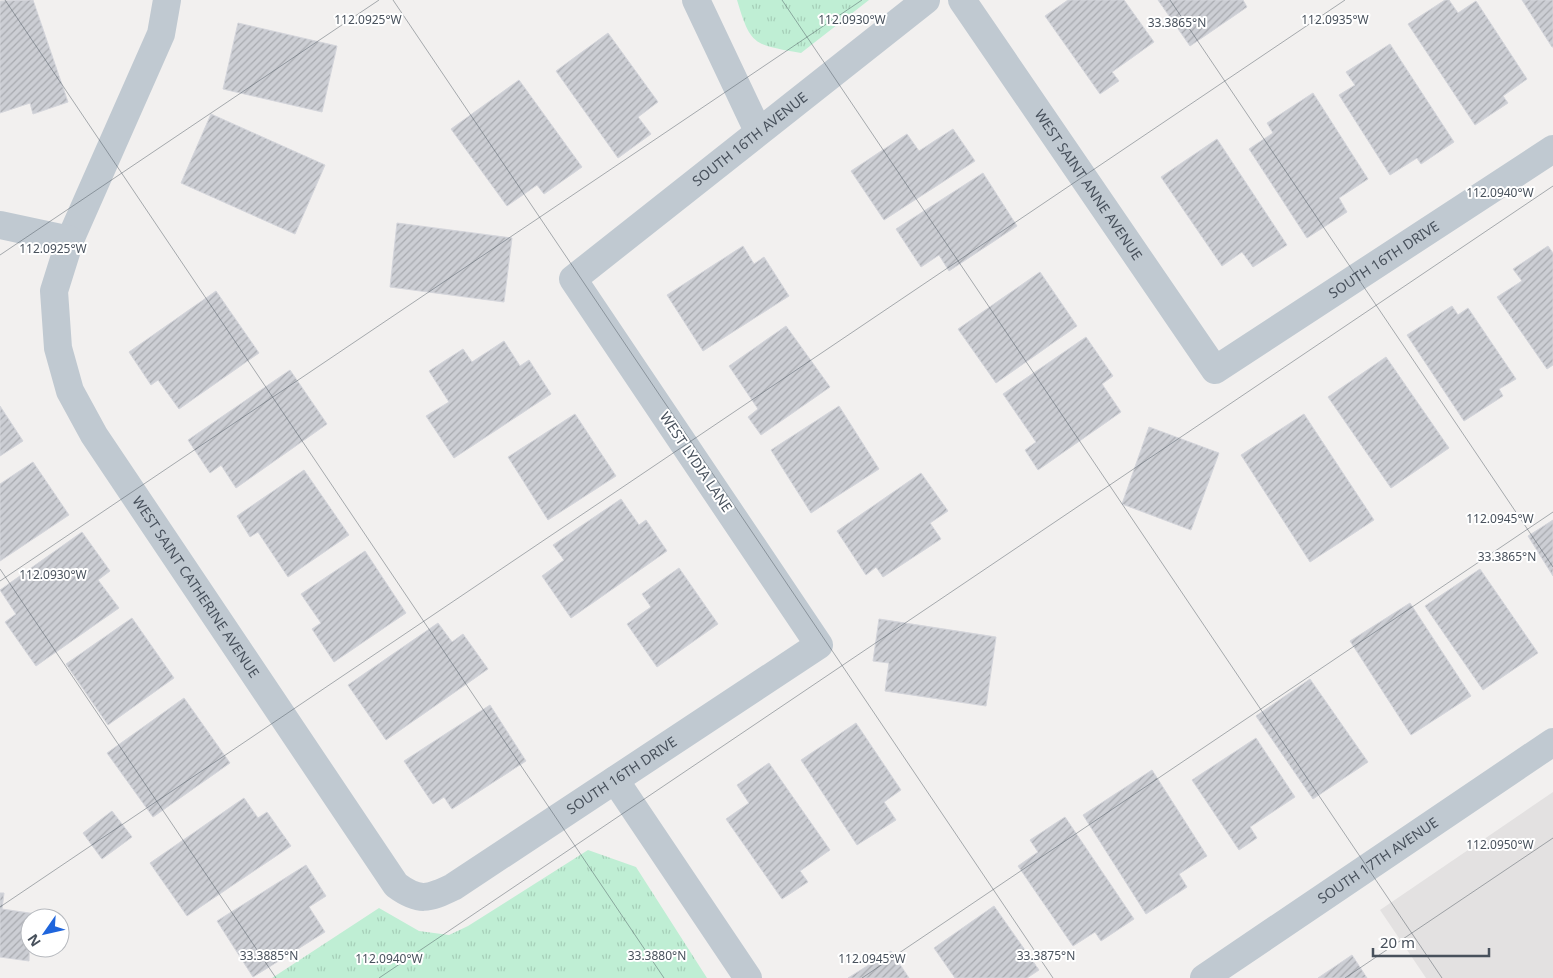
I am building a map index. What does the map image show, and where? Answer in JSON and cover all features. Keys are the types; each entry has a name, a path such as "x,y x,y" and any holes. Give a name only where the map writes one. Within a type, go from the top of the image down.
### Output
{"street":[{"name":"WEST SAINT CATHERINE AVENUE","path":"167,0 161,34 70,240 54,291 58,348 70,391 94,435 396,885 409,895 421,898"},
{"path":"696,0 758,131"},
{"name":"SOUTH 16TH AVENUE","path":"573,278 926,0"},
{"name":"WEST SAINT ANNE AVENUE","path":"962,0 1215,370"},
{"name":"SOUTH 16TH DRIVE","path":"1215,370 1553,149"},
{"path":"0,224 70,240"},
{"name":"WEST LYDIA LANE","path":"573,278 819,646"},
{"name":"SOUTH 16TH DRIVE","path":"421,898 438,894 453,887 819,646"},
{"name":"SOUTH 17TH AVENUE","path":"1204,978 1553,742"},
{"path":"614,780 748,978"}],"shaded area":[{"path":"1553,792 1553,978 1426,978 1380,910"}],"green space":[{"path":"737,0 869,0 801,53 773,48 757,41 746,27"},
{"path":"588,850 636,867 707,978 272,978 379,908 419,931 449,935 468,926"}],"building":[{"path":"33,0 68,102 33,114 30,103 0,113 0,1"},
{"path":"1068,0 1124,0 1154,42 1112,72 1119,81 1100,94 1045,16"},
{"path":"1158,0 1243,0 1247,7 1190,46"},
{"path":"1445,0 1449,0 1458,13 1476,1 1527,79 1503,96 1508,103 1475,125 1408,24"},
{"path":"1522,0 1553,0 1553,47 1552,47"},
{"path":"238,23 337,46 322,112 223,89"},
{"path":"608,33 658,102 638,117 651,134 618,158 556,71"},
{"path":"1390,44 1454,142 1421,164 1417,158 1390,175 1339,95 1355,85 1346,72"},
{"path":"519,80 582,167 544,194 537,185 507,206 451,129"},
{"path":"1313,93 1368,179 1339,198 1347,212 1307,238 1249,149 1273,133 1267,123"},
{"path":"211,114 325,165 295,234 181,183"},
{"path":"953,129 975,161 884,220 851,171 907,134 919,151"},
{"path":"1217,139 1287,245 1253,267 1242,252 1222,266 1161,177"},
{"path":"983,173 1017,226 949,271 939,255 921,267 896,229"},
{"path":"397,223 512,238 504,302 390,287"},
{"path":"743,246 754,264 764,257 789,296 703,351 667,295"},
{"path":"1548,246 1553,253 1553,365 1547,369 1497,297 1522,281 1513,269"},
{"path":"1040,272 1077,326 996,383 958,329"},
{"path":"216,291 259,353 179,409 158,380 151,385 129,352"},
{"path":"1452,306 1458,315 1468,308 1516,379 1499,389 1503,396 1464,421 1407,335"},
{"path":"786,326 830,387 761,435 748,417 758,409 729,366"},
{"path":"1086,337 1113,376 1102,384 1121,412 1038,470 1025,450 1036,442 1003,394"},
{"path":"504,341 520,366 529,360 551,394 454,458 426,416 449,402 429,371 463,349 472,362"},
{"path":"1386,357 1449,448 1391,488 1328,397"},
{"path":"290,370 327,424 236,488 221,465 210,473 188,440"},
{"path":"0,406 23,441 0,456"},
{"path":"839,406 879,469 811,513 771,450"},
{"path":"575,414 616,476 548,520 508,457"},
{"path":"1304,414 1374,520 1310,562 1241,455"},
{"path":"1149,427 1219,453 1191,530 1122,504"},
{"path":"33,462 69,515 0,561 0,484"},
{"path":"304,470 349,535 288,577 258,532 250,537 237,516"},
{"path":"921,473 948,511 930,523 941,539 883,577 876,567 866,575 837,531"},
{"path":"621,499 639,525 646,520 667,551 571,618 542,576 564,560 553,545"},
{"path":"1553,520 1553,576 1528,536"},
{"path":"82,532 110,571 98,580 119,608 36,666 5,622 16,614 0,590"},
{"path":"365,551 406,613 334,662 312,629 321,623 301,594"},
{"path":"679,568 718,624 657,667 627,624 651,607 642,594"},
{"path":"1480,569 1538,653 1483,690 1425,606"},
{"path":"1410,603 1471,696 1411,735 1350,641"},
{"path":"132,618 174,678 108,725 66,664"},
{"path":"879,619 996,637 986,706 885,691 889,663 873,661"},
{"path":"438,623 452,642 463,634 488,669 386,740 348,685"},
{"path":"1310,679 1368,762 1313,799 1256,716"},
{"path":"184,698 230,763 153,817 107,753"},
{"path":"490,705 526,761 452,809 444,797 433,804 404,761"},
{"path":"856,723 901,790 884,802 896,820 857,845 801,760"},
{"path":"1256,738 1295,797 1250,827 1257,838 1239,850 1192,780"},
{"path":"769,763 830,850 800,871 808,882 782,899 726,819 749,803 737,785"},
{"path":"1152,770 1207,856 1179,874 1187,887 1146,914 1083,815"},
{"path":"244,798 258,818 267,812 291,846 187,916 150,863"},
{"path":"112,811 132,837 102,859 83,833"},
{"path":"1065,817 1134,919 1101,941 1095,932 1073,946 1018,866 1038,852 1030,840"},
{"path":"306,865 326,896 309,907 325,932 253,977 217,921"},
{"path":"0,893 4,893 2,909 20,912 20,958 29,958 29,961 0,957"},
{"path":"994,906 1039,970 1027,978 955,978 934,948"},
{"path":"891,951 909,978 848,978"},
{"path":"1352,955 1367,978 1318,978"}]}
